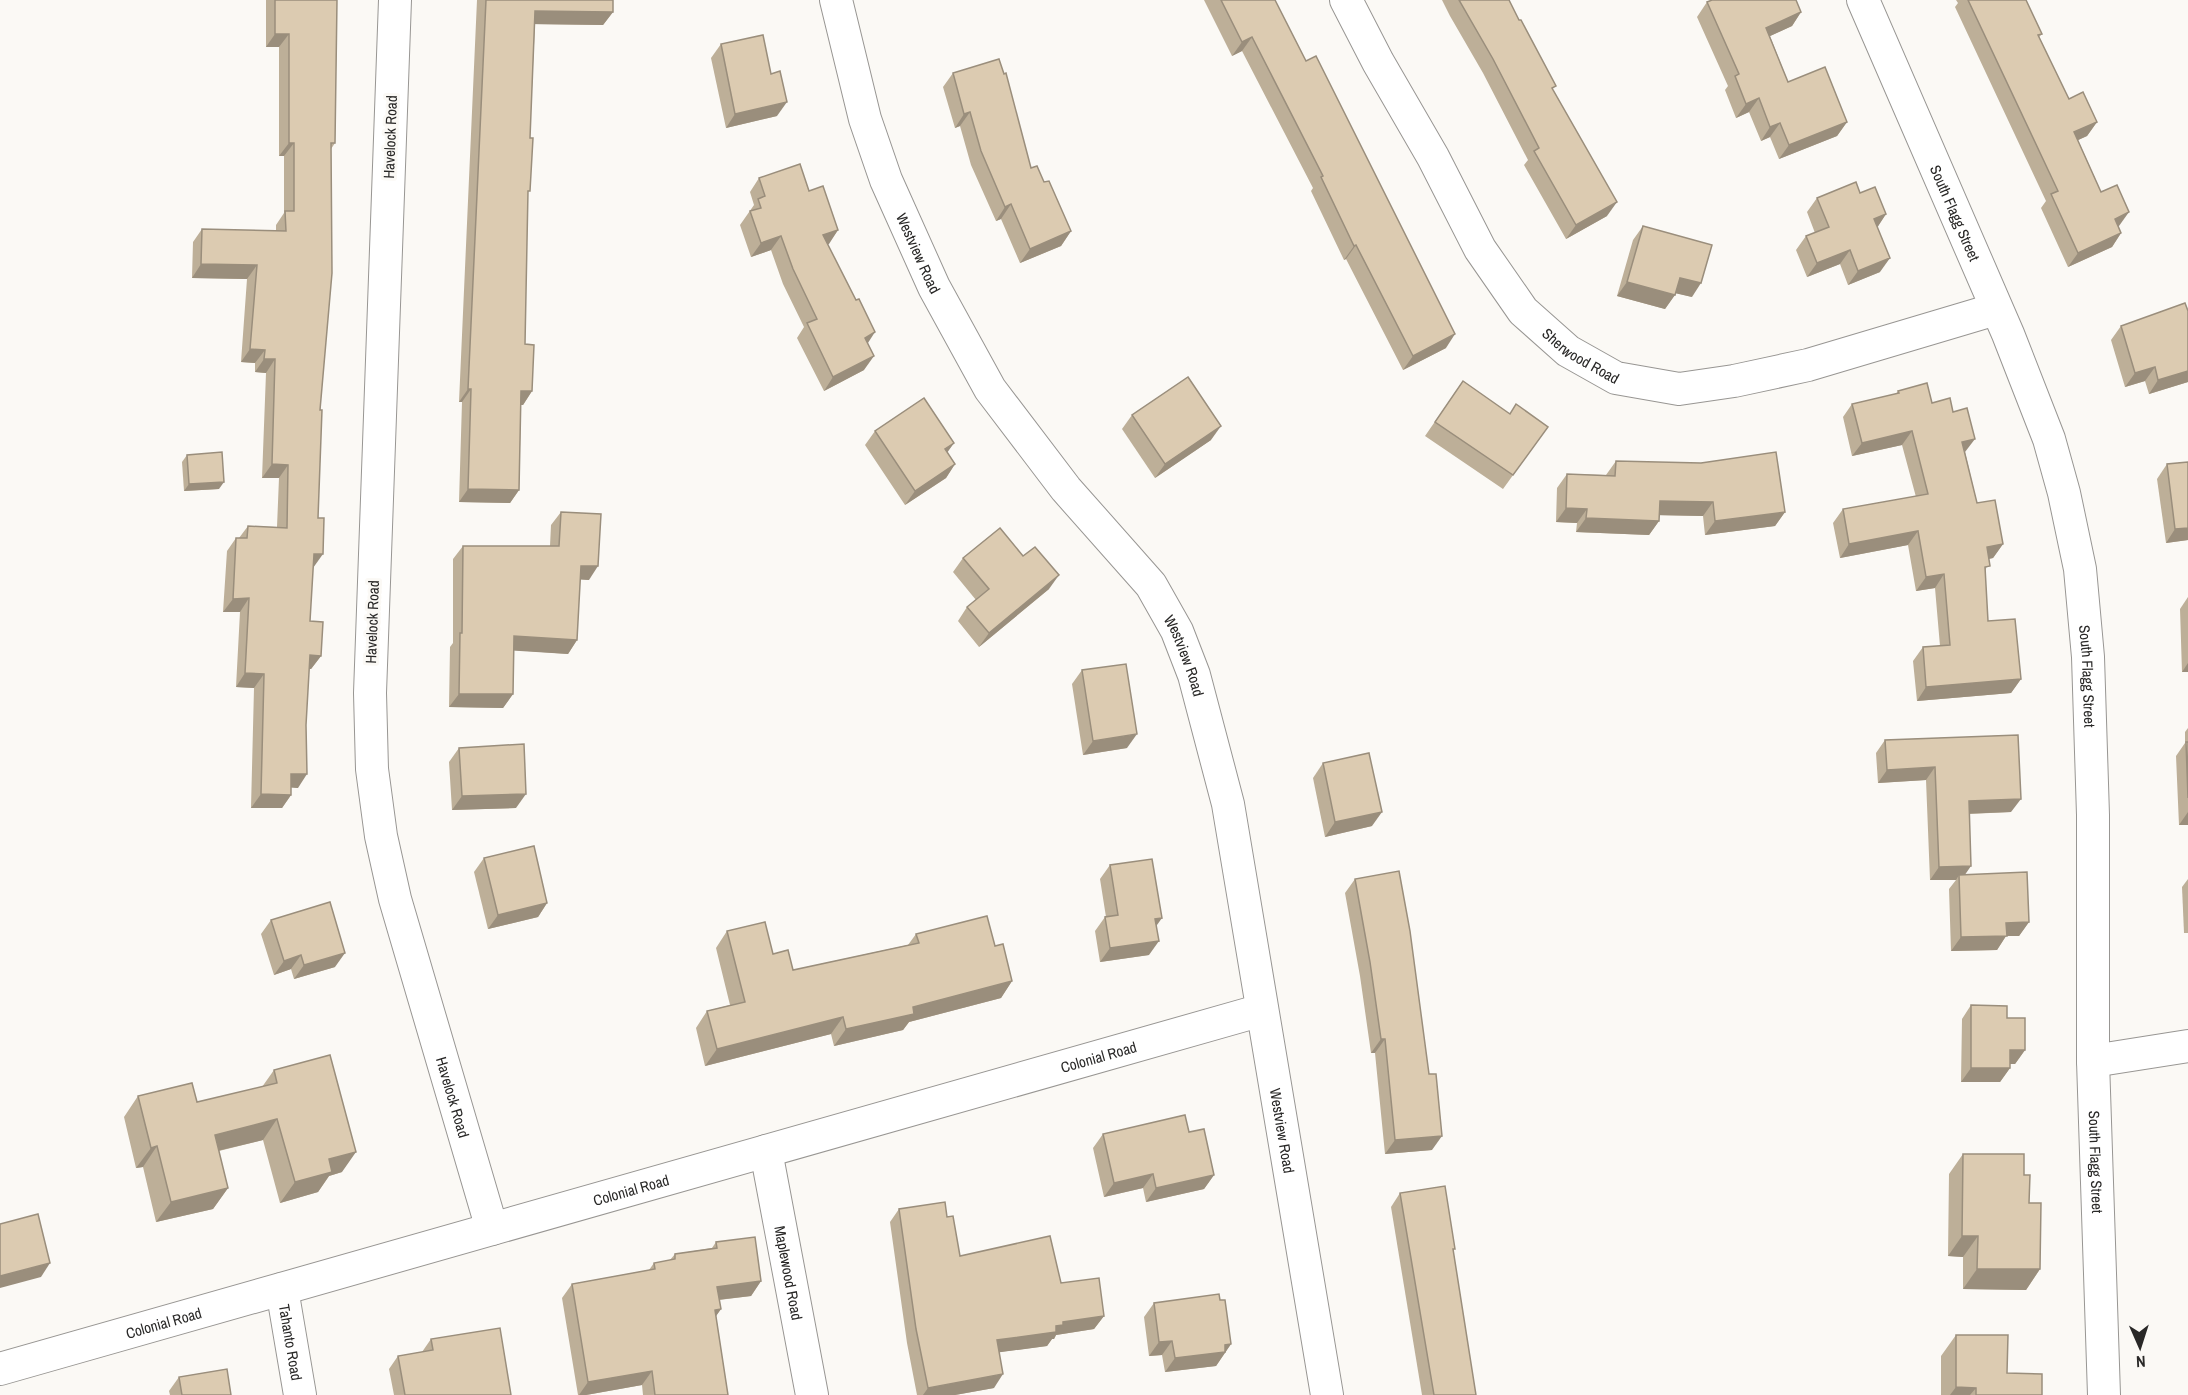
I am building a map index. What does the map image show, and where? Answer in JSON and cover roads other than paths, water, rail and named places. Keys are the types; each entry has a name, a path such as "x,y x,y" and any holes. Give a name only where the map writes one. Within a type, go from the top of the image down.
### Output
{"street":[{"name":"Havelock Road","path":"394,0 370,693 372,769 381,836 395,899 492,1229"},
{"name":"Westview Road","path":"836,0 865,119 886,180 934,287 990,389 1070,494 1151,585 1177,631 1194,675 1228,804 1327,1395"},
{"name":"Sherwood Road","path":"1346,0 1378,62 1433,157 1480,249 1523,310 1568,351 1616,378 1679,389 1734,381 1808,365 1996,309"},
{"name":"South Flagg Street","path":"1863,0 1996,309 2049,439 2064,493 2080,569 2088,657 2092,815 2093,1061 2104,1395"},
{"name":"Colonial Road","path":"0,1369 1262,1010"},
{"path":"2093,1061 2188,1046"},
{"name":"Maplewood Road","path":"766,1151 812,1395"},
{"name":"Tahanto Road","path":"282,1289 300,1395"}]}
